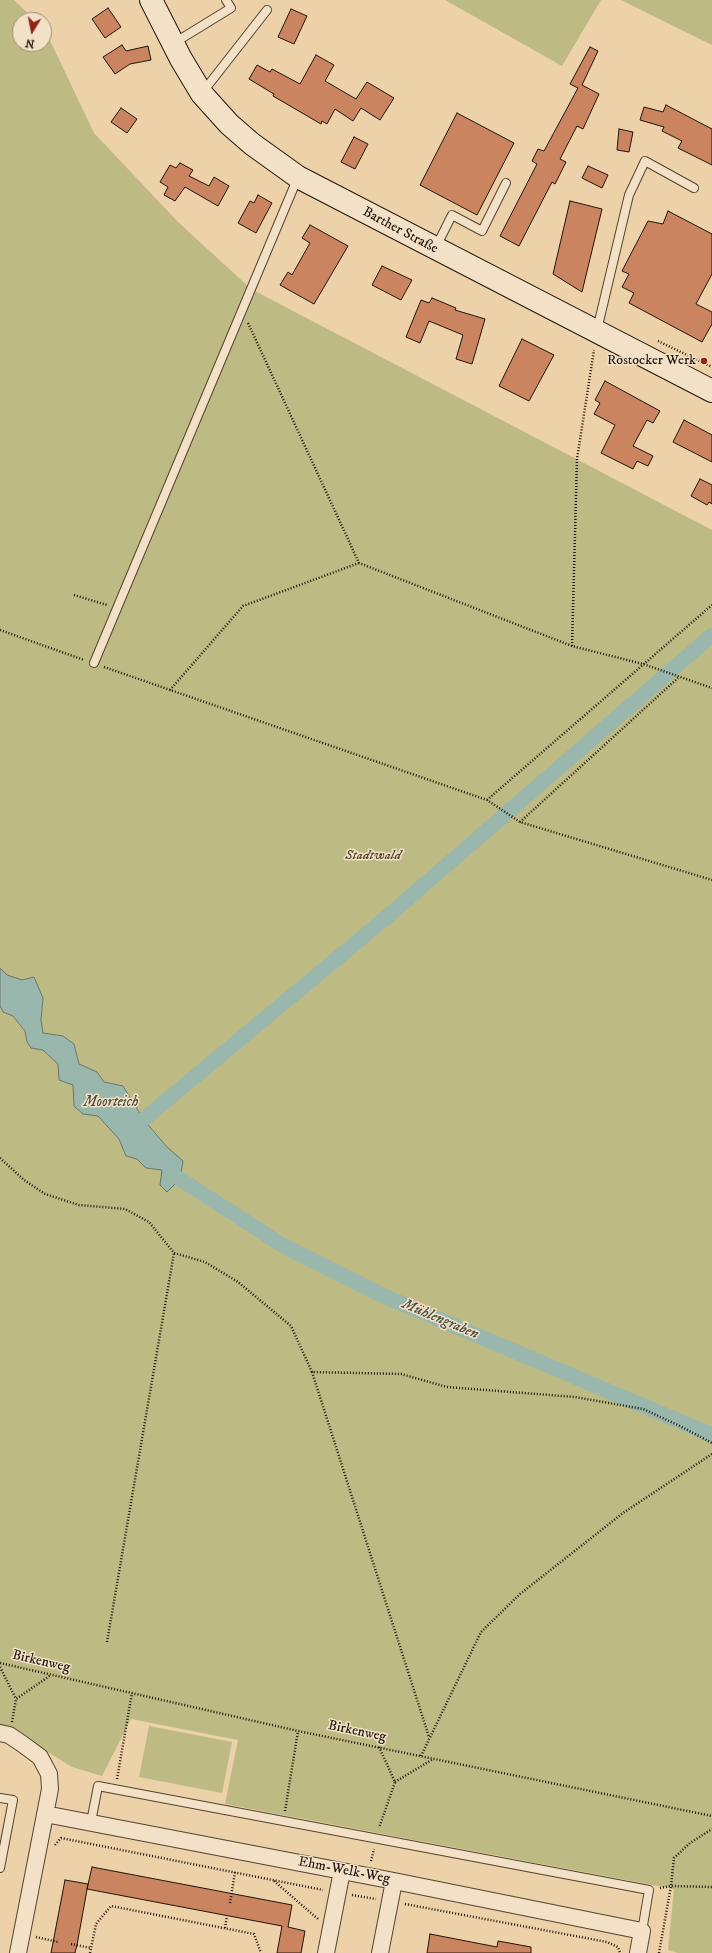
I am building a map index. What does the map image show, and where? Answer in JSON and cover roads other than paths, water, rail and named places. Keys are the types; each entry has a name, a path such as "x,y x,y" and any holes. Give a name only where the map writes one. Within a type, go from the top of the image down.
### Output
{"street":[{"name":"Barther Straße","path":"151,0 202,94 229,124 252,144 298,177 597,333 712,391"},
{"path":"4,1734 40,1758 49,1774 50,1789 18,1953"},
{"name":"Ehm-Welk-Weg","path":"45,1814 394,1881 642,1931"},
{"path":"326,1953 342,1871"},
{"path":"380,1953 394,1881"},
{"path":"638,1953 642,1931"}],"lane":[{"path":"173,43 231,8 226,0"},
{"path":"202,94 267,10"},
{"path":"597,333 629,195 645,161 694,188"},
{"path":"94,663 298,177"},
{"path":"435,249 452,215 482,230 506,183"},
{"path":"91,1822 98,1786 649,1890 642,1931"},
{"path":"0,1798 13,1800 0,1868"}],"water":[{"name":"Moorteich","path":"0,968 7,975 22,980 34,977 43,998 41,1020 43,1033 63,1036 74,1044 79,1064 97,1072 104,1082 123,1086 144,1120 167,1147 183,1161 180,1179 167,1192 160,1185 162,1170 146,1168 137,1159 126,1156 119,1139 98,1116 83,1114 74,1106 73,1085 59,1080 58,1064 43,1050 31,1048 27,1042 25,1031 13,1016 3,1012 0,1006"}],"waterway":[{"path":"144,1119 388,916 712,635"},
{"name":"Mühlengraben","path":"180,1179 282,1245 384,1296 712,1435"}],"place":[{"name":"Rostocker Werk","path":"704,361"}],"park label":[{"name":"Stadtwald","path":"373,856"}]}
